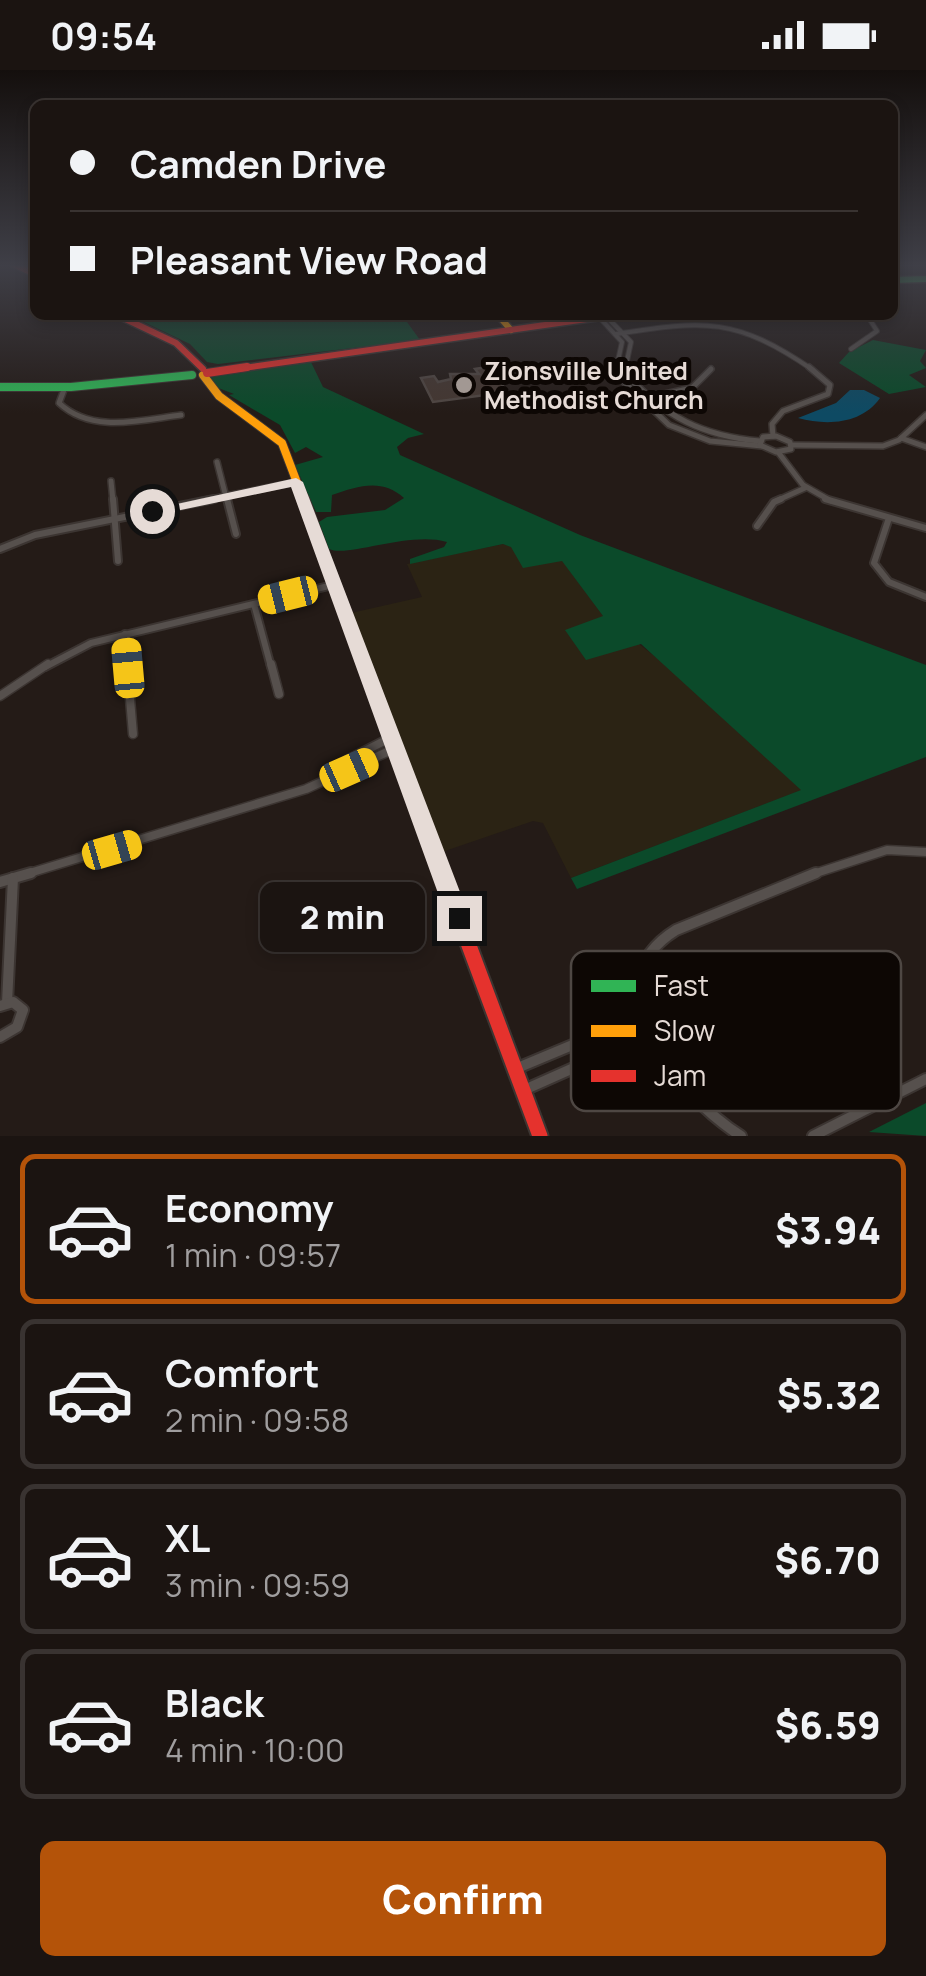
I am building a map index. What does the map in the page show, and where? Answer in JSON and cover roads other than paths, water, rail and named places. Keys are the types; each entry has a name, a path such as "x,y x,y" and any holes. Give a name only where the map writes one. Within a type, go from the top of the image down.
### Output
{"main road":[{"path":"127,320 188,354 214,393 277,433 540,1136"},
{"path":"503,320 512,330"},
{"path":"0,387 96,385 581,320"},
{"path":"200,372 286,360"}],"street":[{"path":"605,320 632,345 624,371 673,420 694,431 761,443 778,452 790,450 792,445"},
{"path":"851,349 877,331 870,320"},
{"path":"620,334 692,323 730,326 756,335 822,376 829,383 829,392 778,414 772,424 773,436"},
{"path":"620,334 622,346 615,372 669,425 693,437 761,443 773,436"},
{"path":"640,399 694,386 711,369"},
{"path":"66,388 60,403 69,414 80,418 120,421 181,415"},
{"path":"773,436 792,445 870,448 902,438 926,415"},
{"path":"902,438 926,447"},
{"path":"778,452 788,474 804,488 832,502 926,528"},
{"path":"217,462 236,534"},
{"path":"112,481 118,561"},
{"path":"0,549 36,535 296,482"},
{"path":"757,526 774,502 804,488"},
{"path":"888,518 874,563 877,570 898,588 926,597"},
{"path":"0,696 74,650 333,584"},
{"path":"254,604 279,694"},
{"path":"125,634 133,734"},
{"path":"0,882 306,789 394,743"},
{"path":"653,951 671,932 879,851 903,848 926,852"},
{"path":"0,1037 12,1032 22,1016 17,1003 4,1004 13,878"},
{"path":"516,1068 571,1045"},
{"path":"524,1090 571,1069"},
{"path":"901,1091 926,1078"},
{"path":"703,1111 741,1136"},
{"path":"813,1136 862,1111"}],"water":[{"path":"850,390 864,390 880,398 864,413 843,421 798,418 836,403"}],"place":[{"name":"Zionsville United Methodist Church","path":"464,385"}]}
